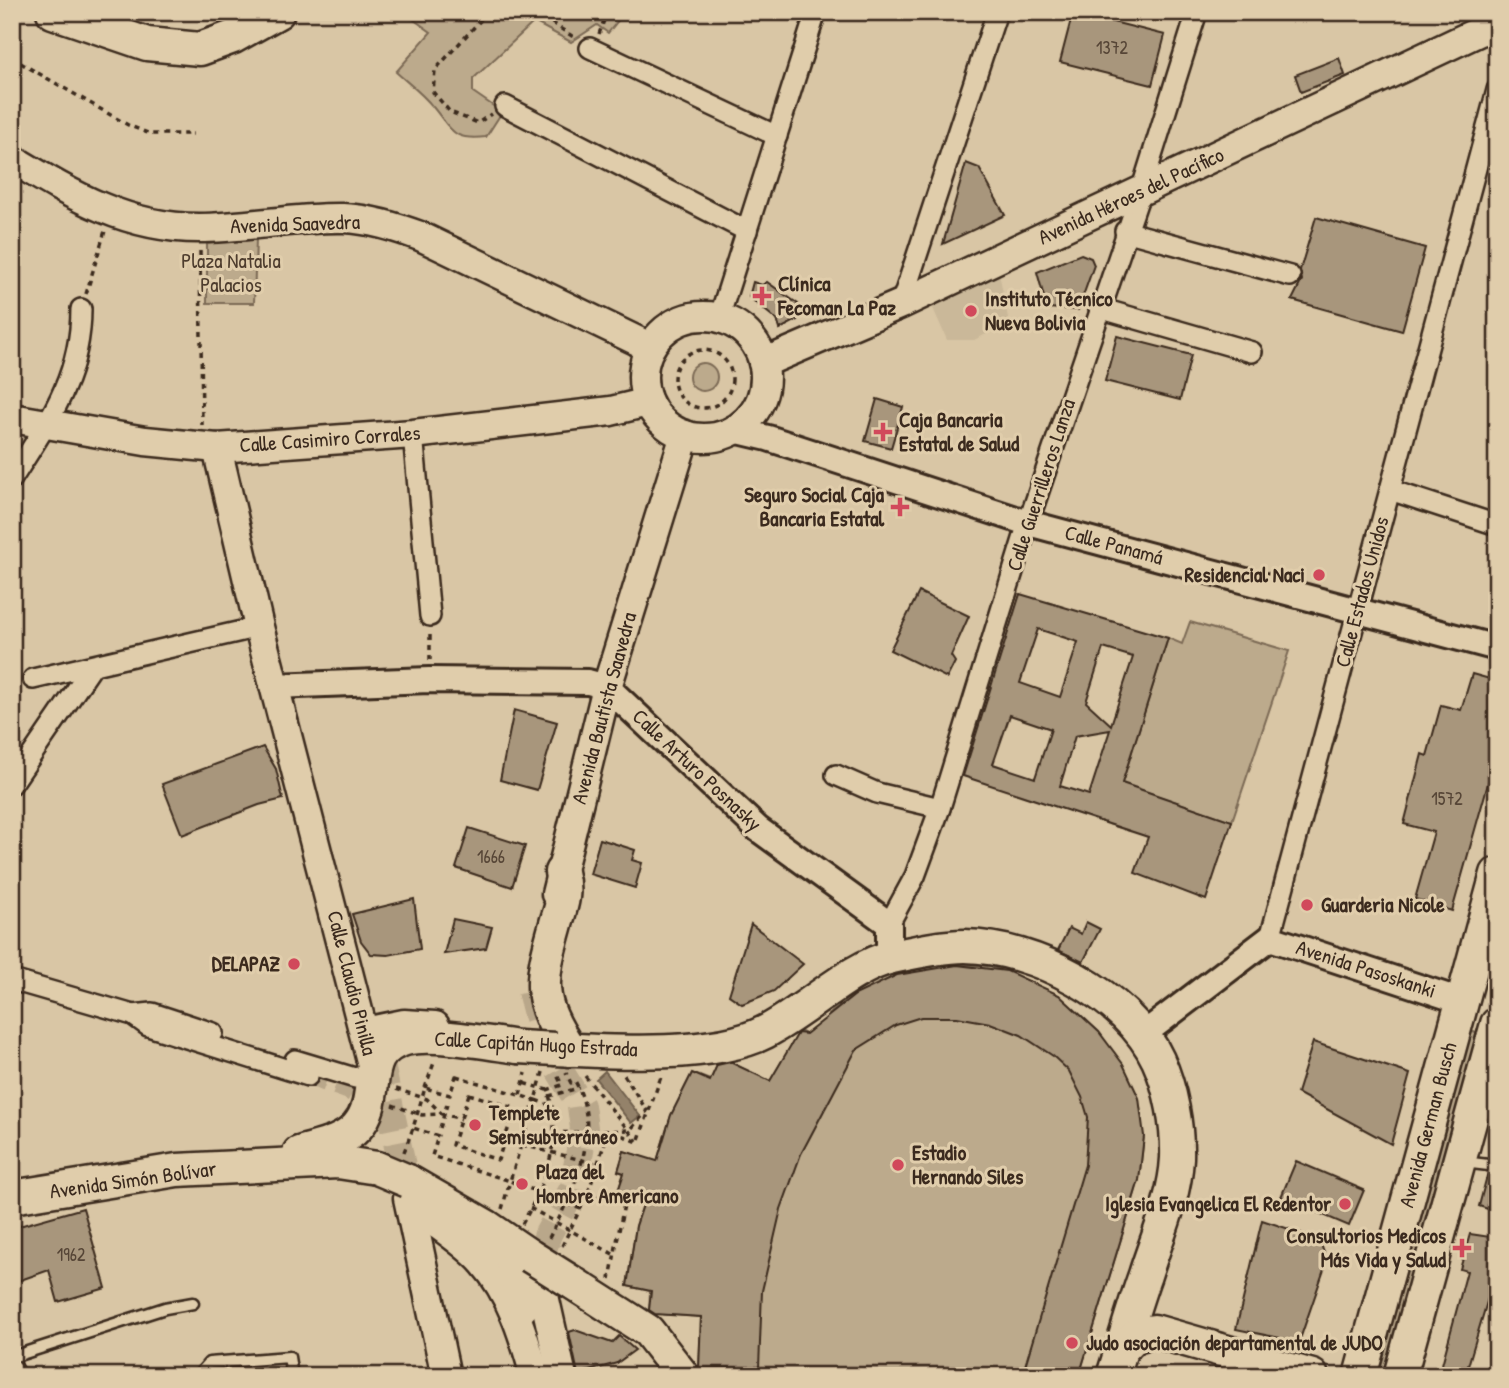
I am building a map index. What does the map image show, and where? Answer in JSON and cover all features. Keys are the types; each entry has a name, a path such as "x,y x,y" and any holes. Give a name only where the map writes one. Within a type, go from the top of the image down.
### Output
{"main road":[{"path":"53,12 148,44 200,49 264,18"},
{"name":"Avenida Héroes del Pacífico","path":"763,363 901,304 1497,23"},
{"name":"Avenida Saavedra","path":"12,159 83,201 111,212 168,225 200,228 344,218 382,223 420,236 650,347"},
{"path":"696,317 719,318 748,336 763,363 765,384 758,405 744,424 714,437 685,435 662,422 648,402 643,374 650,347 662,333 678,322 696,317"},
{"name":"Calle Casimiro Corrales","path":"12,418 45,425 210,447 413,434 611,411 648,402"},
{"name":"Avenida Bautista Saavedra","path":"531,984 607,687 685,435"},
{"name":"Calle Claudio Pinilla","path":"210,447 274,686 293,739 378,1075 370,1104 358,1126 350,1134 324,1146 254,1166"},
{"path":"561,872 566,891 547,956 542,988 563,1060"},
{"name":"Avenida German Busch","path":"1360,1376 1497,874"},
{"name":"Calle Capitán Hugo Estrada","path":"378,1075 387,1047 407,1038 510,1039 563,1060 739,1043 765,1032 854,975 889,958 965,946 1013,953 1061,970 1104,997 1141,1036 1157,1058 1167,1085 1177,1158 1171,1195 1117,1363"},
{"path":"1461,1001 1497,1014"},
{"path":"365,1032 404,1024 510,1039"},
{"name":"Avenida German Busch","path":"1400,1376 1497,1024"},
{"path":"254,1166 338,1161 494,1218 573,1283 648,1331 683,1376"},
{"name":"Avenida Simón Bolívar","path":"12,1197 177,1170 254,1166"},
{"path":"401,1183 446,1376"},
{"path":"401,1183 485,1264 508,1300 524,1338 535,1376"},
{"path":"494,1218 547,1376"},
{"path":"538,1253 562,1376"},
{"path":"1138,1296 1142,1315 1154,1331"},
{"path":"1117,1363 1135,1336 1154,1331 1312,1376"}],"street":[{"path":"719,318 816,12"},
{"path":"901,304 997,12"},
{"name":"Calle Guerrilleros Lanza","path":"889,958 889,924 915,876 940,808 1028,523 1125,231 1141,191 1198,12"},
{"path":"590,48 777,136"},
{"name":"Calle Estados Unidos","path":"1270,938 1497,90"},
{"path":"505,106 747,231"},
{"path":"1125,231 1290,276"},
{"path":"1099,308 1252,352"},
{"path":"12,479 45,425 48,404 68,333 81,309"},
{"name":"Calle Panamá","path":"734,430 768,438 1028,523 1357,608 1497,648"},
{"path":"413,434 430,616"},
{"path":"1390,490 1497,525"},
{"path":"33,679 259,627"},
{"path":"12,784 92,667"},
{"path":"274,686 429,680 588,682 607,687"},
{"name":"Calle Arturo Posnasky","path":"607,687 758,829 889,924"},
{"path":"836,775 877,793 940,808"},
{"path":"1141,1036 1270,938"},
{"name":"Avenida Pasoskanki","path":"1270,938 1461,1001"},
{"path":"12,980 133,1015 148,1026 308,1076"},
{"path":"133,1015 152,1013 355,1078 378,1075"},
{"path":"12,1369 16,1376"}],"lane":[{"path":"1460,1161 1497,1166"},
{"path":"12,1357 165,1308 193,1303"},
{"path":"198,1376 209,1363 289,1357 292,1376"}],"path":[{"path":"471,12 488,12"},
{"path":"488,12 435,70 433,92 450,112 478,123 505,106"},
{"path":"535,12 590,48"},
{"path":"12,58 128,125 150,134 193,134"},
{"path":"81,309 111,212"},
{"path":"200,228 210,447"},
{"path":"700,350 718,354 730,367 732,385 729,393 724,401 708,408 691,406 675,387 679,363 700,350"},
{"path":"429,680 430,616"},
{"path":"401,1183 413,1128 438,1051"},
{"path":"494,1218 510,1181 539,1088 563,1060 630,1130 638,1142"},
{"path":"523,1083 547,1090 562,1085 553,1066 563,1067 571,1083 575,1081 579,1088 587,1131 583,1160 567,1202 538,1253"},
{"path":"620,1068 647,1111"},
{"path":"638,1142 662,1074 660,1069"},
{"path":"378,1075 422,1097 443,1114"},
{"path":"425,1088 450,1095 456,1076 550,1105"},
{"path":"549,1096 579,1088"},
{"path":"538,1253 530,1208 548,1172 552,1154 553,1133 547,1090"},
{"path":"469,1094 515,1108 499,1160 452,1145 461,1119 469,1094"},
{"path":"440,1128 448,1101"},
{"path":"382,1102 417,1114 443,1114 461,1119"},
{"path":"553,1133 630,1130 647,1111"},
{"path":"413,1128 438,1136 432,1156 539,1190 581,1209"},
{"path":"609,1130 638,1142"},
{"path":"538,1253 570,1232 588,1193 609,1130"},
{"path":"522,1144 598,1164"},
{"path":"588,1193 624,1204 608,1285"},
{"path":"530,1208 613,1254"}],"shaded area":[{"name":"Instituto Técnico Nueva Bolivia","path":"998,268 1009,323 974,340 947,340 929,299"},
{"path":"605,1071 640,1116 631,1123 596,1079"}],"green space":[{"path":"403,12 618,12 620,18 608,33 597,25 571,42 534,22 473,79 473,92 502,112 486,137 475,138 459,135 449,128 425,98 396,72 431,32"},
{"name":"Plaza Natalia Palacios","path":"256,238 254,303 207,303 207,244"},
{"path":"703,363 713,367 717,377 713,387 703,391 693,387 689,377 693,367"},
{"path":"1190,622 1289,651 1232,821 1144,791 1130,831 1109,824 1168,638 1182,644"},
{"name":"Estadio Hernando Siles","path":"942,964 991,966 1059,995 1099,1032 1144,1136 1139,1180 1079,1376 713,1376 713,1369 699,1369 701,1317 649,1313 650,1291 627,1286 636,1226 647,1192 639,1190 637,1197 618,1191 624,1173 618,1171 624,1151 648,1159 652,1178 671,1115 692,1073 710,1080 721,1058 770,1081 800,1031 811,1037 839,1005 853,994 884,978"},
{"path":"1474,1032 1479,1036 1387,1372 1375,1368 1467,1033"}],"building":[{"path":"1073,12 1165,35 1152,85 1060,62"},
{"path":"1339,58 1345,75 1301,92 1295,75"},
{"path":"966,163 979,168 1005,215 943,244"},
{"path":"1316,217 1425,248 1402,331 1292,300 1302,280 1300,270"},
{"path":"1081,254 1091,258 1094,265 1078,310 1047,308 1037,272"},
{"path":"753,282 762,285 767,282 798,304 792,312 797,320 780,329 777,320 749,297"},
{"path":"1117,336 1191,355 1180,400 1105,381"},
{"path":"877,399 903,407 891,448 865,441"},
{"path":"919,592 969,616 951,656 955,662 947,678 890,650"},
{"path":"1020,594 1168,638 1122,783 1232,821 1206,900 1135,873 1148,837 963,776","holes":["1038,629 1078,642 1060,697 1020,683","1103,648 1133,657 1111,725 1086,702","1010,715 1051,729 1035,778 993,764","1110,730 1089,795 1060,786 1075,736"]},
{"path":"1472,674 1497,681 1497,742 1488,773 1491,773 1452,911 1415,899 1434,832 1404,824 1422,754 1427,756 1441,705 1461,710"},
{"path":"514,710 557,722 537,790 500,780"},
{"path":"263,747 276,769 283,799 259,805 182,835 162,784"},
{"path":"469,828 525,846 512,887 456,868"},
{"path":"600,839 635,850 632,860 642,863 635,888 590,874"},
{"path":"414,899 420,949 388,955 371,954 361,941 352,914"},
{"path":"453,919 492,927 486,948 444,954"},
{"path":"1086,922 1100,929 1083,962 1058,950 1069,928 1081,934"},
{"path":"751,924 803,964 774,991 742,1004 729,995"},
{"path":"957,965 1007,971 1059,995 1099,1032 1123,1064 1139,1098 1144,1136 1139,1180 1079,1376 1022,1376 1085,1165 1088,1117 1082,1097 1069,1071 1053,1056 1021,1035 990,1023 957,1017 921,1017 896,1025 856,1050 801,1154 781,1209 762,1291 759,1368 699,1369 701,1317 655,1314 649,1310 651,1291 627,1286 636,1226 645,1199 618,1191 624,1173 618,1171 624,1151 657,1161 671,1115 692,1073 710,1081 717,1065 730,1062 770,1081 798,1033 806,1034 855,995 897,975"},
{"path":"1313,1042 1410,1074 1391,1144 1297,1093"},
{"path":"1296,1161 1364,1190 1349,1226 1281,1197"},
{"path":"1488,1172 1497,1173 1497,1212 1479,1206"},
{"path":"83,1208 106,1288 58,1302 49,1270 12,1283 12,1228"},
{"path":"1262,1220 1319,1239 1327,1261 1299,1342 1236,1329"},
{"path":"1470,1234 1497,1238 1497,1268 1465,1376 1455,1376 1440,1372 1467,1271 1460,1269"},
{"path":"575,1330 612,1343 619,1336 635,1350 617,1363 578,1374 569,1332"}],"tunnel":[{"path":"531,991 546,1048 581,1106 584,1128 573,1189 548,1234 541,1256 541,1282"},
{"path":"380,1060 408,1195"},
{"path":"308,1076 348,1090 389,1115"}],"place":[{"name":"Clínica Fecoman La Paz","path":"762,296"},
{"name":"Instituto Técnico Nueva Bolivia","path":"971,311"},
{"name":"Caja Bancaria Estatal de Salud","path":"883,432"},
{"name":"Seguro Social Caja Bancaria Estatal","path":"900,507"},
{"name":"Residencial Naci","path":"1319,575"},
{"name":"Guarderia Nicole","path":"1307,905"},
{"name":"DELAPAZ","path":"294,964"},
{"name":"Templete Semisubterráneo","path":"475,1125"},
{"name":"Estadio Hernando Siles","path":"898,1165"},
{"name":"Plaza del Hombre Americano","path":"522,1184"},
{"name":"Iglesia Evangelica El Redentor","path":"1345,1204"},
{"name":"Consultorios Medicos Más Vida y Salud","path":"1462,1248"},
{"name":"Judo asociación departamental de JUDO","path":"1072,1343"}]}
